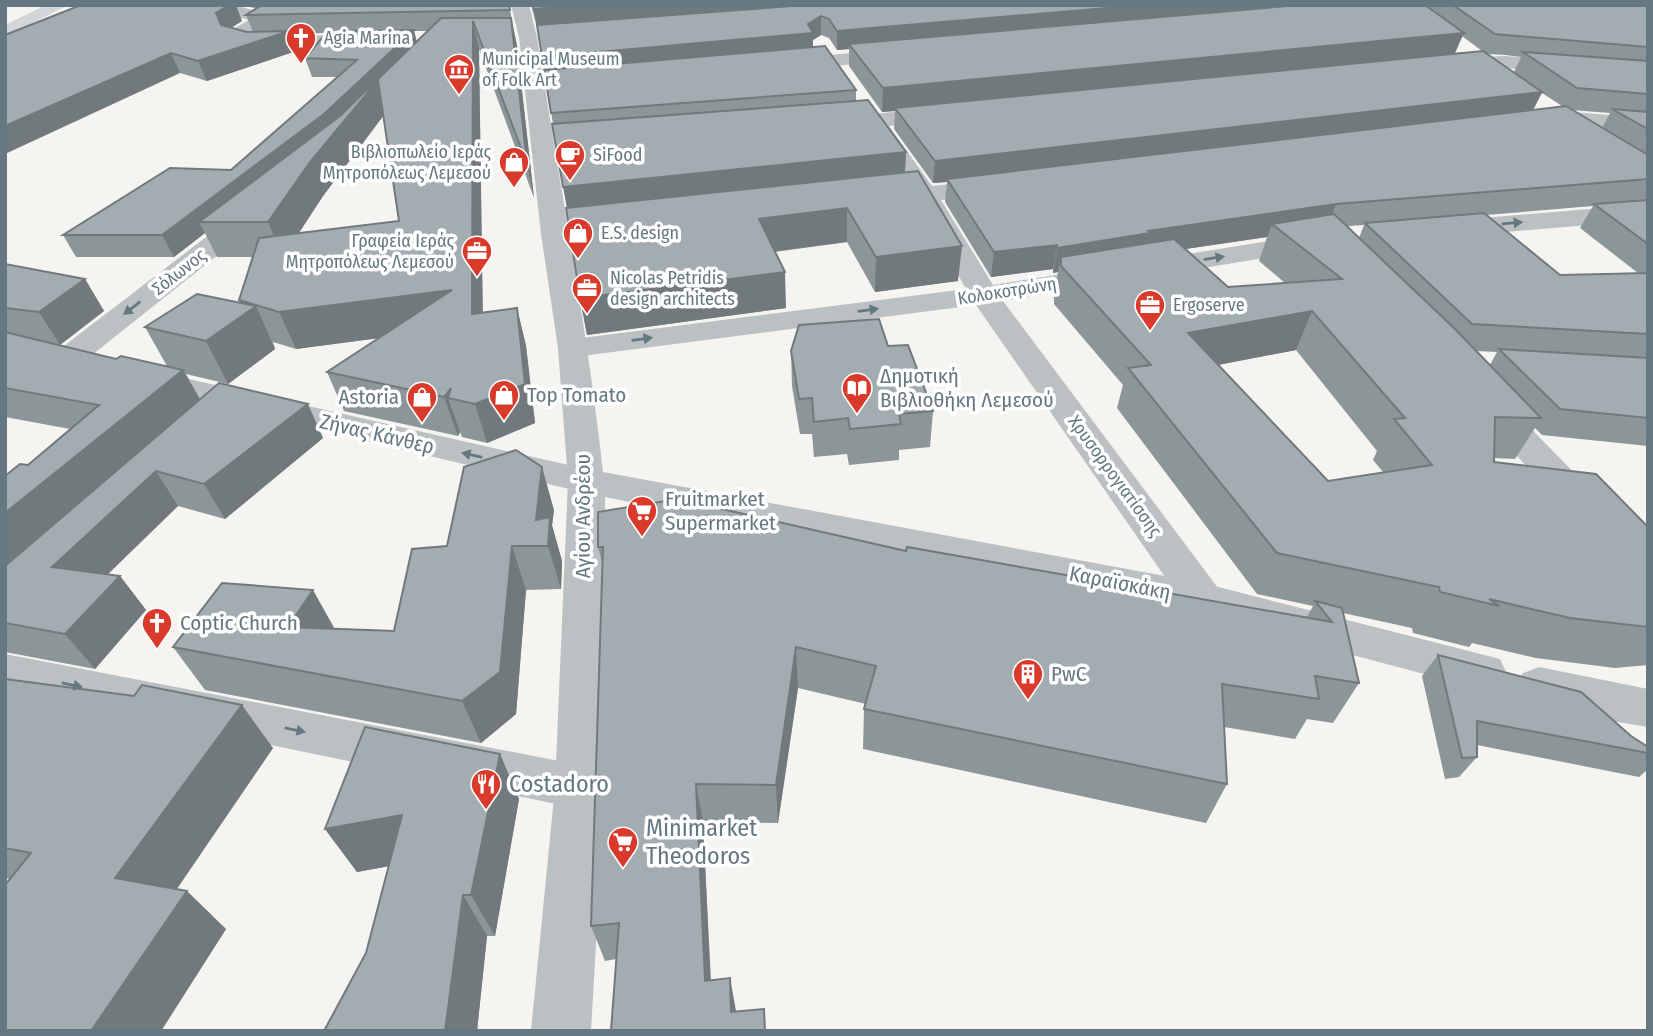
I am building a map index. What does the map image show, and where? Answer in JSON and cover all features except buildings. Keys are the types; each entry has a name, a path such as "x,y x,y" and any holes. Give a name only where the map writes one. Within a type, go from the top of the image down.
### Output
{"main road":[{"path":"5,12 19,5"},
{"path":"5,32 60,5"}],"street":[{"path":"215,5 257,17 260,22 235,33 237,38 255,43 388,40"},
{"name":"Αγίου Ανδρέου","path":"523,29 546,85 568,232 574,348 586,481 580,788 561,1031"},
{"path":"814,36 847,83"},
{"path":"1455,46 1507,82"},
{"path":"764,67 914,54"},
{"path":"1421,66 1476,61 1648,74"},
{"path":"1538,104 1592,139"},
{"path":"805,127 868,113 970,112"},
{"name":"Χρυσορρογιατίσσης","path":"868,113 925,194 985,295 1203,599"},
{"path":"1517,123 1559,118 1648,125"},
{"path":"856,202 1021,183"},
{"name":"Σόλωνος","path":"67,359 273,198"},
{"path":"1422,231 1648,212"},
{"name":"Κολοκοτρώνη","path":"574,348 985,295 1338,245"},
{"name":"Ζήνας Κάνθερ","path":"30,352 586,481"},
{"path":"1467,382 1648,574"},
{"path":"200,427 231,400"},
{"name":"Καραϊσκάκη","path":"586,481 1203,599 1582,697 1640,726"},
{"path":"5,672 580,788"}],"place":[{"name":"Agia Marina","path":"301,65"},
{"name":"Municipal Museum of Folk Art","path":"459,96"},
{"name":"SiFood","path":"570,182"},
{"name":"Βιβλιοπωλείο Ιεράς Μητροπόλεως Λεμεσού","path":"514,189"},
{"name":"E.S. design","path":"578,260"},
{"name":"Γραφεία Ιεράς Μητροπόλεως Λεμεσού","path":"477,278"},
{"name":"Nicolas Petridis design architects","path":"587,315"},
{"name":"Ergoserve","path":"1150,332"},
{"name":"Δημοτική Βιβλιοθήκη Λεμεσού","path":"857,415"},
{"name":"Top Tomato","path":"504,422"},
{"name":"Astoria","path":"422,424"},
{"name":"Fruitmarket Supermarket","path":"642,538"},
{"name":"Coptic Church","path":"157,650"},
{"name":"PwC","path":"1028,701"},
{"name":"Costadoro","path":"486,811"},
{"name":"Minimarket Theodoros","path":"623,869"}]}
